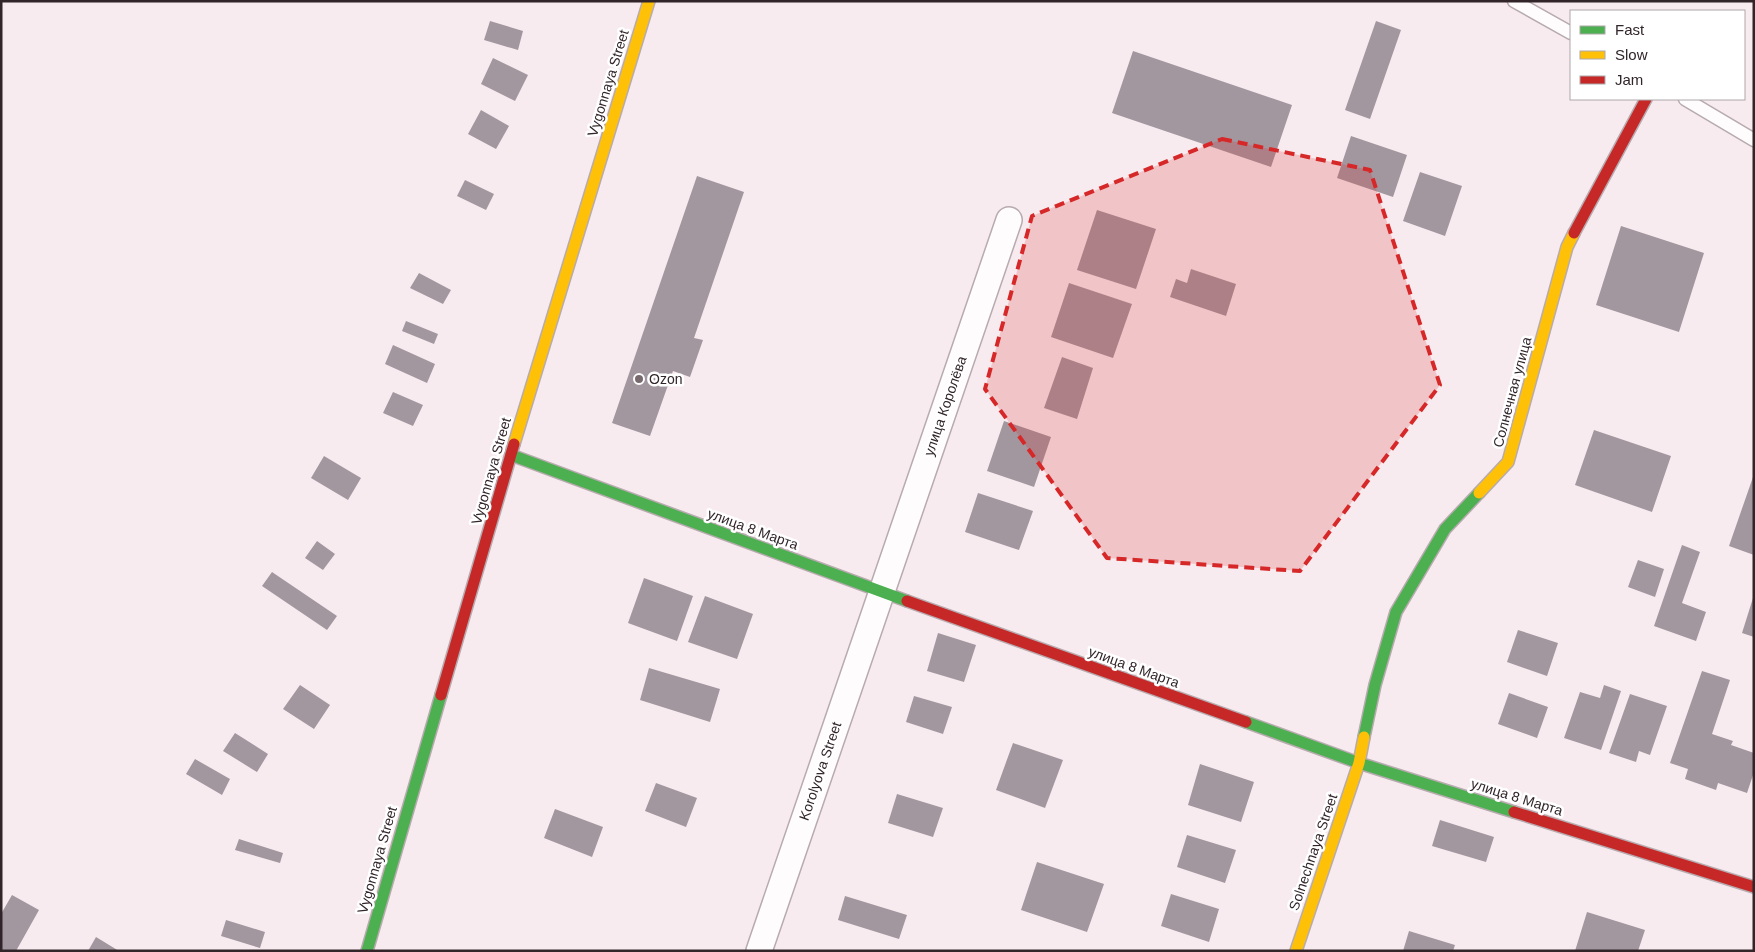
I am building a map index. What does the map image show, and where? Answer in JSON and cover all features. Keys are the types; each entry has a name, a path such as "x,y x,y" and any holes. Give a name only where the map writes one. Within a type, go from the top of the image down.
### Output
{"street":[{"name":"Vygonnaya Street","path":"367,951 511,455 649,1"},
{"name":"Солнечная улица","path":"1359,763 1375,685 1396,612 1445,530 1508,462 1567,247 1645,100"},
{"name":"улица Королёва","path":"882,592 1009,220"},
{"name":"улица 8 Марта","path":"511,455 882,592 1359,763 1753,885"},
{"name":"Korolyova Street","path":"758,951 882,592"},
{"name":"Solnechnaya Street","path":"1296,951 1359,763"}],"lane":[{"path":"1514,1 1570,33"},
{"path":"1687,100 1754,140"}],"highlighted area":[{"path":"1222,139 1370,170 1440,385 1300,571 1107,558 985,389 1032,216"}],"building":[{"path":"490,21 523,31 518,50 484,40"},
{"path":"1376,21 1401,30 1370,119 1345,110"},
{"path":"1133,51 1292,105 1271,167 1112,113"},
{"path":"493,58 528,75 515,101 481,84"},
{"path":"481,110 509,126 496,149 468,134"},
{"path":"1351,136 1407,155 1393,197 1337,178"},
{"path":"1420,172 1462,186 1445,236 1403,221"},
{"path":"697,176 744,192 694,338 703,340 690,377 673,371 650,436 612,423"},
{"path":"465,180 494,194 486,210 457,196"},
{"path":"1097,210 1156,229 1136,289 1077,270"},
{"path":"1621,226 1704,253 1679,332 1596,305"},
{"path":"1191,269 1236,284 1226,316 1170,297 1176,279 1187,283"},
{"path":"419,273 451,290 443,304 410,288"},
{"path":"1069,283 1132,304 1113,358 1051,337"},
{"path":"406,321 438,334 434,344 402,331"},
{"path":"393,345 435,364 427,383 385,364"},
{"path":"1062,357 1093,368 1077,419 1044,408"},
{"path":"393,392 423,405 413,426 383,413"},
{"path":"1004,421 1051,437 1034,487 987,471"},
{"path":"1594,430 1671,456 1652,512 1575,485"},
{"path":"324,456 361,478 348,500 311,478"},
{"path":"1754,477 1754,555 1729,546"},
{"path":"978,493 1033,511 1019,550 965,532"},
{"path":"317,541 335,554 323,570 305,558"},
{"path":"1682,545 1700,552 1682,603 1706,612 1696,641 1654,626"},
{"path":"1638,560 1664,569 1655,597 1628,587"},
{"path":"272,572 337,616 327,630 262,586"},
{"path":"644,578 693,596 677,641 628,623"},
{"path":"705,596 753,614 737,659 688,642"},
{"path":"1754,598 1754,637 1742,633"},
{"path":"1518,630 1558,643 1547,676 1507,662"},
{"path":"938,633 976,645 964,682 927,671"},
{"path":"649,668 720,689 710,722 640,700"},
{"path":"1702,671 1730,680 1712,734 1733,741 1731,745 1754,753 1754,772 1747,793 1718,783 1716,790 1685,779 1688,769 1670,763"},
{"path":"300,685 330,705 314,729 283,709"},
{"path":"1604,685 1621,691 1601,750 1564,738 1580,692 1600,698"},
{"path":"1509,693 1548,707 1537,738 1498,724"},
{"path":"1630,694 1667,706 1650,755 1639,751 1636,762 1609,753"},
{"path":"914,696 952,707 943,734 906,722"},
{"path":"235,733 268,754 257,772 223,751"},
{"path":"1013,743 1063,760 1045,808 996,790"},
{"path":"195,759 230,779 222,795 186,774"},
{"path":"1200,764 1254,782 1241,822 1188,805"},
{"path":"656,783 697,798 686,827 645,811"},
{"path":"897,794 943,808 933,837 888,823"},
{"path":"555,809 603,827 592,857 544,838"},
{"path":"1440,820 1494,837 1486,862 1432,846"},
{"path":"1187,835 1236,850 1225,883 1177,867"},
{"path":"239,839 283,853 280,863 235,850"},
{"path":"1037,862 1104,884 1087,932 1021,910"},
{"path":"1171,894 1219,909 1209,942 1161,926"},
{"path":"12,895 39,910 16,951 1,951 1,914"},
{"path":"845,896 907,915 899,939 838,920"},
{"path":"1587,912 1645,930 1638,951 1575,951"},
{"path":"226,920 265,932 260,948 221,936"},
{"path":"1409,931 1455,945 1453,951 1403,951"},
{"path":"96,937 119,951 88,951"}],"traffic: fast":[{"path":"511,455 907,601"},
{"path":"1364,737 1375,685 1396,612 1445,529 1479,493"},
{"path":"367,951 441,695"},
{"path":"1246,722 1359,763 1514,812"}],"traffic: slow":[{"path":"514,444 649,1"},
{"path":"1479,493 1508,462 1567,247 1574,233"},
{"path":"1296,951 1359,763 1364,737"}],"traffic: jam":[{"path":"1574,233 1645,100"},
{"path":"441,695 514,444"},
{"path":"907,601 1246,722"},
{"path":"1514,812 1754,887"}],"place":[{"name":"Ozon","path":"639,379"}]}
